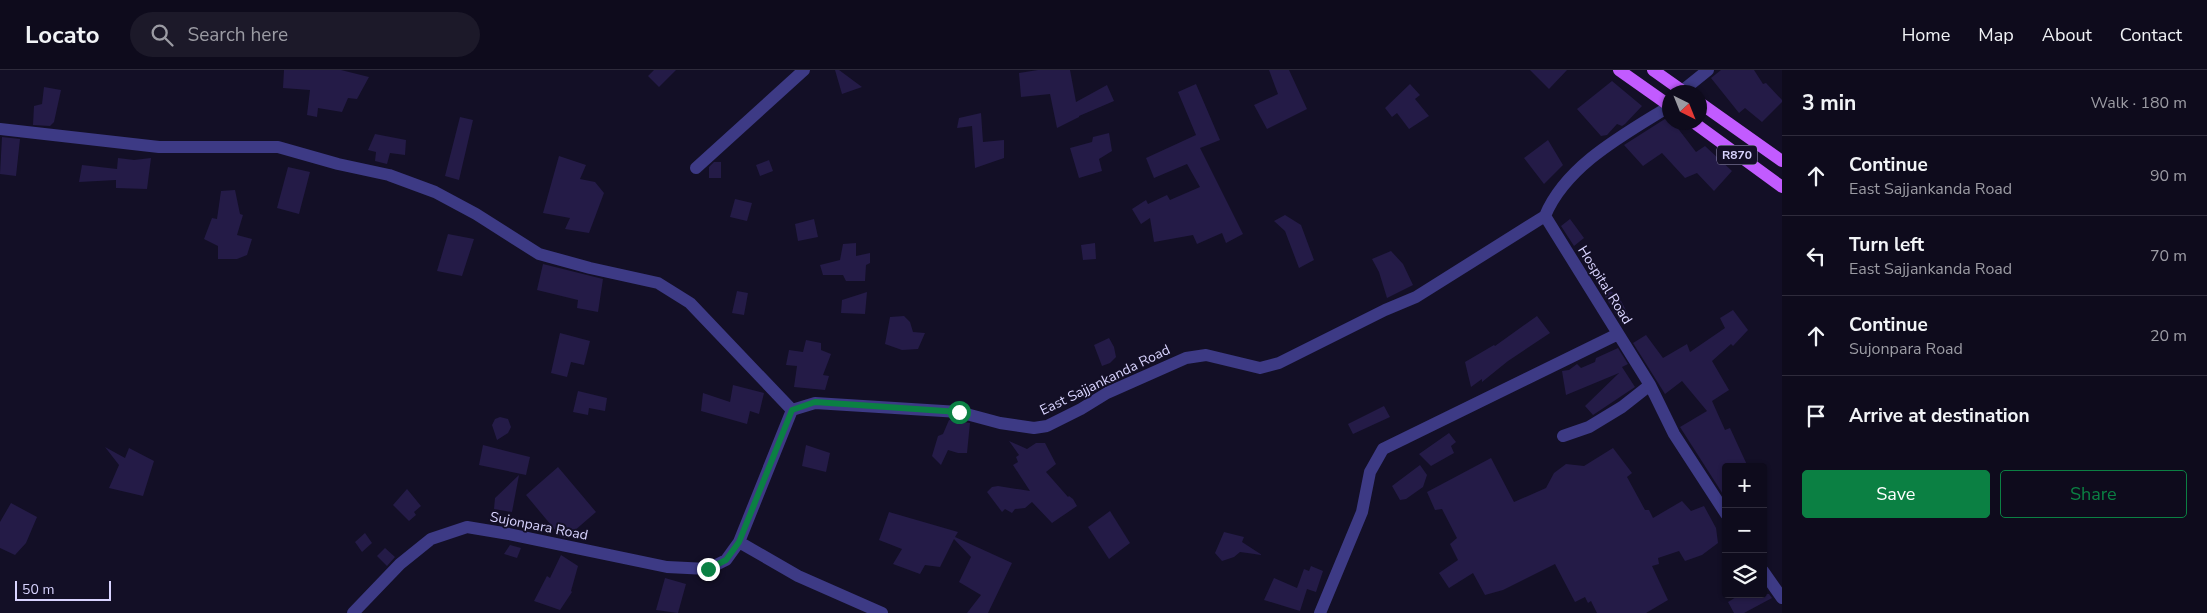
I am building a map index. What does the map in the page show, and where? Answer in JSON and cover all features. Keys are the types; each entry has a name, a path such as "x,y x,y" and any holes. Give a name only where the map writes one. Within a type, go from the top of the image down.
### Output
{"main road":[{"path":"1620,70 1662,100"},
{"path":"1653,70 1673,85"},
{"name":"R870","path":"1707,109 1782,161"},
{"name":"R870","path":"1704,130 1782,187"}],"street":[{"path":"696,168 804,70"},
{"path":"1691,85 1708,70"},
{"path":"1545,216 1550,205 1578,171 1605,148 1662,111"},
{"path":"0,129 159,147 278,146 338,164 389,175 435,192 476,214 539,254 590,268 658,283 676,292 690,303 792,410 739,542 798,576 882,613"},
{"name":"Hospital Road","path":"1545,216 1650,385 1674,434 1722,508"},
{"name":"East Sajjankanda Road","path":"792,410 815,402 959,412 1000,423 1034,428 1047,426 1107,393 1186,358 1206,355 1260,368 1279,363 1385,310 1416,297 1545,216"},
{"path":"1320,613 1362,512 1370,472 1383,450 1618,334"},
{"path":"1563,436 1589,427 1622,407 1650,385"},
{"name":"Sujonpara Road","path":"353,613 400,564 431,539 466,527 509,534 667,567 708,569 726,560 739,542"},
{"path":"1767,576 1782,598"}],"building":[{"path":"284,70 341,70 369,77 357,99 348,98 342,112 318,108 317,117 307,115 310,90 283,88"},
{"path":"654,70 676,70 659,87 648,76"},
{"path":"835,70 839,70 862,87 842,94"},
{"path":"1038,70 1070,70 1076,102 1107,85 1114,101 1057,128 1050,94 1021,97 1019,73"},
{"path":"1269,70 1289,70 1307,109 1267,129 1254,105 1278,94"},
{"path":"1530,70 1567,70 1549,89"},
{"path":"1721,70 1754,70 1763,84 1766,83 1782,102 1762,122 1745,108 1739,113 1711,78"},
{"path":"1612,81 1642,106 1625,124 1622,126 1617,124 1607,135 1601,136 1577,109"},
{"path":"1196,84 1220,140 1200,148 1243,234 1226,243 1222,233 1197,244 1193,235 1154,242 1150,218 1141,224 1132,209 1146,200 1148,204 1167,195 1170,200 1200,187 1187,164 1154,178 1146,158 1196,135 1178,92"},
{"path":"1410,84 1420,95 1415,99 1429,116 1409,129 1397,113 1392,117 1385,108"},
{"path":"44,87 61,90 54,122 50,126 33,125 34,106 42,104"},
{"path":"981,113 983,142 1004,140 1004,158 975,168 972,126 957,128 959,118"},
{"path":"460,117 473,120 459,180 445,176"},
{"path":"1662,121 1662,130 1679,130 1696,152 1705,146 1732,171 1714,191 1697,173 1685,178 1662,153 1643,166 1624,145"},
{"path":"1109,133 1112,151 1099,159 1102,171 1079,178 1070,148 1092,142 1093,137"},
{"path":"375,134 406,140 405,155 390,153 387,164 375,161 376,152 368,150"},
{"path":"2,137 20,139 16,176 0,174"},
{"path":"1548,140 1563,165 1544,184 1524,158"},
{"path":"559,156 586,165 580,179 595,182 604,193 589,233 565,229 570,218 543,213"},
{"path":"118,158 134,160 151,158 147,189 116,188 116,180 79,182 82,165 117,169"},
{"path":"769,160 773,171 760,176 756,165"},
{"path":"714,162 721,162 721,178 709,178 709,167"},
{"path":"288,167 310,172 299,214 277,208"},
{"path":"235,190 240,214 243,215 237,235 252,239 247,255 237,259 218,259 218,246 204,239 212,218 217,219 221,191"},
{"path":"735,199 752,203 747,221 730,217"},
{"path":"1285,215 1301,225 1314,260 1299,268 1285,231 1274,221"},
{"path":"814,219 818,237 798,241 795,224"},
{"path":"1570,219 1584,238 1574,246 1561,226"},
{"path":"448,234 474,239 462,276 437,271"},
{"path":"856,243 856,256 870,253 870,263 866,265 865,281 846,281 843,275 823,275 820,265 840,260 843,244"},
{"path":"1095,243 1096,259 1083,260 1081,245"},
{"path":"1391,251 1403,264 1413,285 1387,298 1379,272 1372,259"},
{"path":"543,264 603,279 598,312 577,308 578,300 537,290"},
{"path":"1595,280 1619,297 1631,320 1622,324"},
{"path":"737,291 748,293 744,315 732,313"},
{"path":"867,292 865,314 841,313 842,300"},
{"path":"1733,310 1748,330 1733,346 1731,344 1712,361 1729,390 1712,401 1725,430 1730,428 1746,463 1722,463 1722,493 1680,427 1707,411 1682,381 1665,394 1633,343 1646,335 1663,358 1687,344 1690,352 1725,328 1720,318"},
{"path":"904,316 910,322 913,332 925,333 918,349 902,350 885,344 890,317"},
{"path":"1537,316 1550,333 1508,361 1482,382 1482,379 1471,387 1465,362 1495,346"},
{"path":"560,333 590,341 584,365 571,362 567,377 551,373"},
{"path":"1109,338 1114,347 1116,357 1110,363 1102,366 1094,345"},
{"path":"806,340 821,343 821,350 831,354 823,375 829,376 825,390 794,387 797,366 786,365 789,350 803,352"},
{"path":"1618,348 1628,364 1622,367 1635,387 1593,415 1585,406 1619,373 1566,395 1562,371 1569,370 1577,364 1581,368 1595,362 1596,358"},
{"path":"733,385 764,393 759,414 750,411 747,424 701,411 703,393 730,402"},
{"path":"578,391 607,398 605,411 589,408 588,415 573,412"},
{"path":"1384,406 1390,417 1353,434 1348,424"},
{"path":"500,417 508,419 511,427 508,433 497,440 492,425 495,419"},
{"path":"949,420 970,423 967,453 948,450 941,465 932,456 938,436 943,434"},
{"path":"1449,433 1456,442 1451,446 1454,453 1431,466 1419,454"},
{"path":"1009,441 1027,449 1036,443 1045,443 1056,464 1046,472 1068,497 1073,499 1077,506 1052,523 1032,502 1025,508 1015,509 1012,513 1005,509 1002,512 987,492 992,487 998,486 1030,491 1013,465 1018,462 1016,457 1019,455"},
{"path":"483,445 530,457 526,475 479,465"},
{"path":"806,445 830,453 826,472 802,466"},
{"path":"105,447 125,458 129,448 154,461 143,496 109,488 119,465"},
{"path":"1613,448 1632,473 1627,477 1645,510 1649,510 1653,518 1682,501 1691,511 1704,506 1716,528 1718,543 1702,555 1685,561 1679,551 1658,558 1659,564 1652,566 1668,600 1646,613 1597,613 1591,601 1588,603 1585,597 1575,602 1555,564 1503,590 1485,595 1473,573 1449,588 1439,573 1458,560 1450,544 1457,538 1442,509 1435,510 1427,492 1491,458 1514,502 1546,488 1554,473 1566,464 1584,466"},
{"path":"1420,465 1427,475 1423,487 1406,499 1400,500 1392,486"},
{"path":"558,467 596,512 566,538 561,537 526,495"},
{"path":"519,475 512,512 494,509 495,498"},
{"path":"407,489 421,506 414,512 416,515 409,521 393,505"},
{"path":"11,503 37,517 26,543 15,555 0,548 0,522"},
{"path":"1110,511 1130,543 1109,559 1088,527"},
{"path":"889,512 958,532 955,537 1012,563 988,613 967,613 981,595 959,582 971,557 954,539 940,567 925,565 920,574 893,564 902,549 879,540"},
{"path":"1224,532 1244,537 1242,542 1262,555 1240,552 1234,557 1222,561 1215,553"},
{"path":"365,533 372,543 362,552 355,542"},
{"path":"510,545 521,548 517,558 504,554"},
{"path":"385,548 395,557 387,566 377,556"},
{"path":"561,555 578,566 572,592 560,610 534,601 547,576 550,578"},
{"path":"1311,566 1323,571 1316,592 1307,589 1300,611 1264,600 1274,578 1297,588 1304,569 1309,571"},
{"path":"665,578 686,584 678,613 656,610"},
{"path":"1767,594 1772,598 1744,613 1734,613 1728,602 1734,598 1767,598"}],"route":[{"path":"708,569 726,560 739,542 792,410 815,402 959,412"}]}
